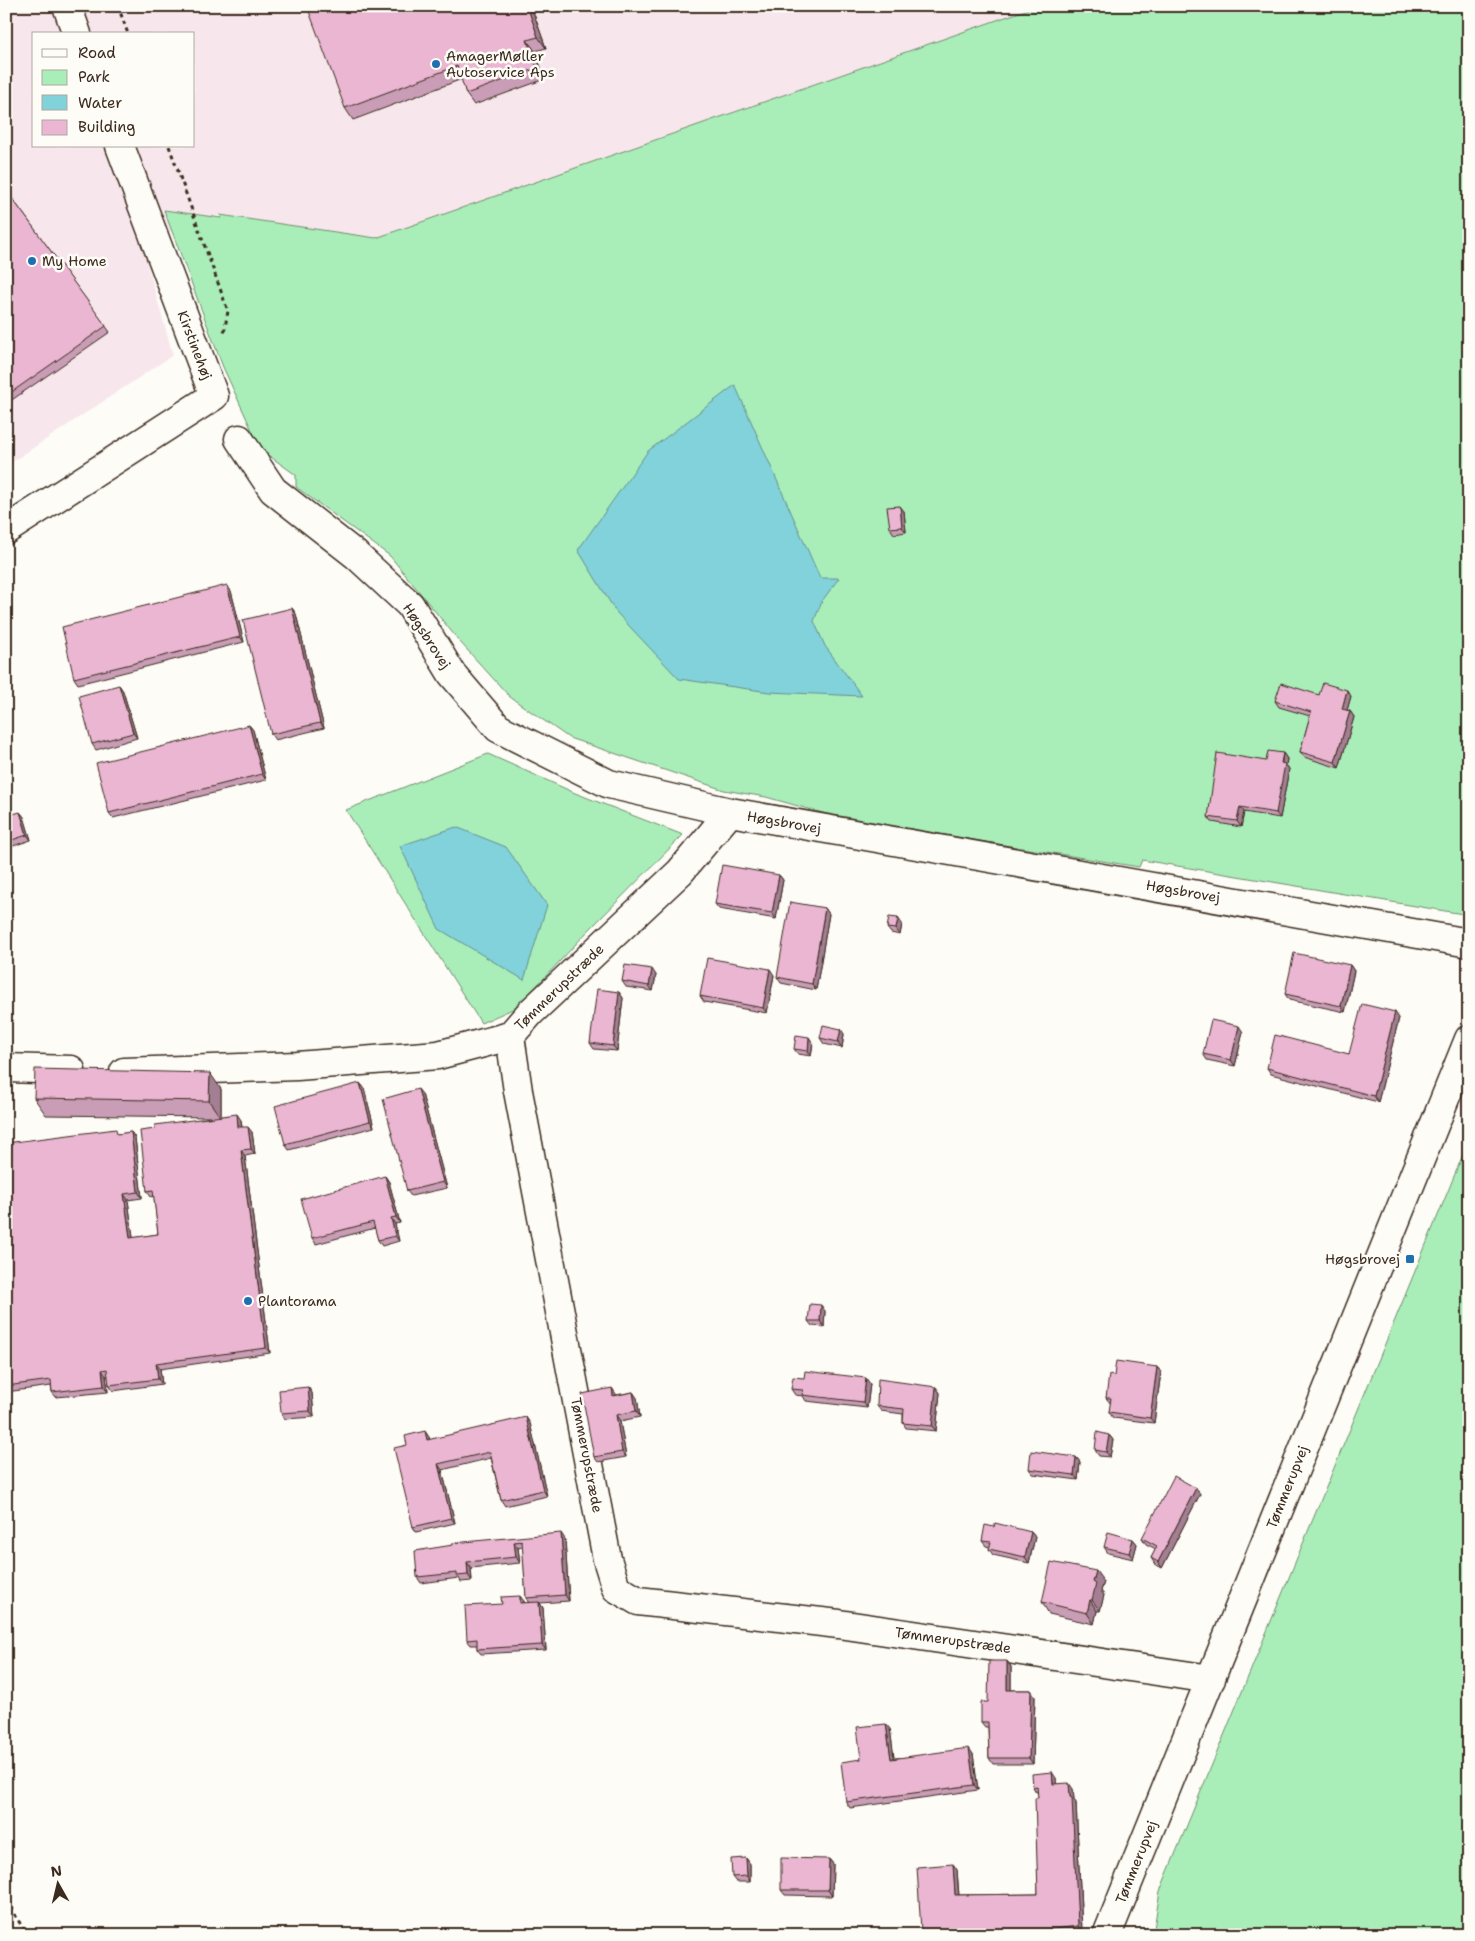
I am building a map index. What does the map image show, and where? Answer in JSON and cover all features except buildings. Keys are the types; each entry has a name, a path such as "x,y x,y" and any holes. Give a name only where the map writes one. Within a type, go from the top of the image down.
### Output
{"street":[{"path":"67,6 76,32"},
{"name":"Kirstinehøj","path":"6,530 214,396 121,148"},
{"name":"Høgsbrovej","path":"239,439 273,490 356,555 410,606 452,674 498,728 610,784 730,812 1469,943"},
{"name":"Tømmerupstræde","path":"730,812 680,872 530,1013 510,1036 518,1092 607,1559 616,1588 638,1602 839,1624 1211,1679"},
{"path":"6,1068 138,1073 297,1066 438,1055 510,1036"},
{"name":"Tømmerupvej","path":"1107,1935 1469,1039"}],"path":[{"path":"118,6 127,32"},
{"path":"170,148 228,311 224,339"},
{"path":"6,1900 27,1935"}],"shaded area":[{"path":"6,6 1107,6 379,242 220,215 141,242 173,355 6,466"}],"green space":[{"path":"1037,6 1469,6 1469,915 1142,860 1139,867 844,819 766,797 724,790 569,738 510,697 460,642 390,556 296,487 296,475 261,450 223,367 164,210 221,218 220,215 376,238"},
{"path":"488,754 575,793 683,835 588,931 517,1007 481,1023 346,810"},
{"path":"1469,1140 1469,1935 1153,1935 1160,1891"}],"water":[{"path":"735,385 820,578 839,578 822,601 814,621 825,646 862,696 769,692 679,679 616,612 578,550 648,451"},
{"path":"456,827 506,847 547,905 524,980 439,929 400,846"}],"place":[{"name":"AmagerMøller Autoservice Aps","path":"436,64"},
{"name":"My Home","path":"32,261"},
{"name":"Høgsbrovej","path":"1410,1259"},
{"name":"Plantorama","path":"248,1301"}]}
